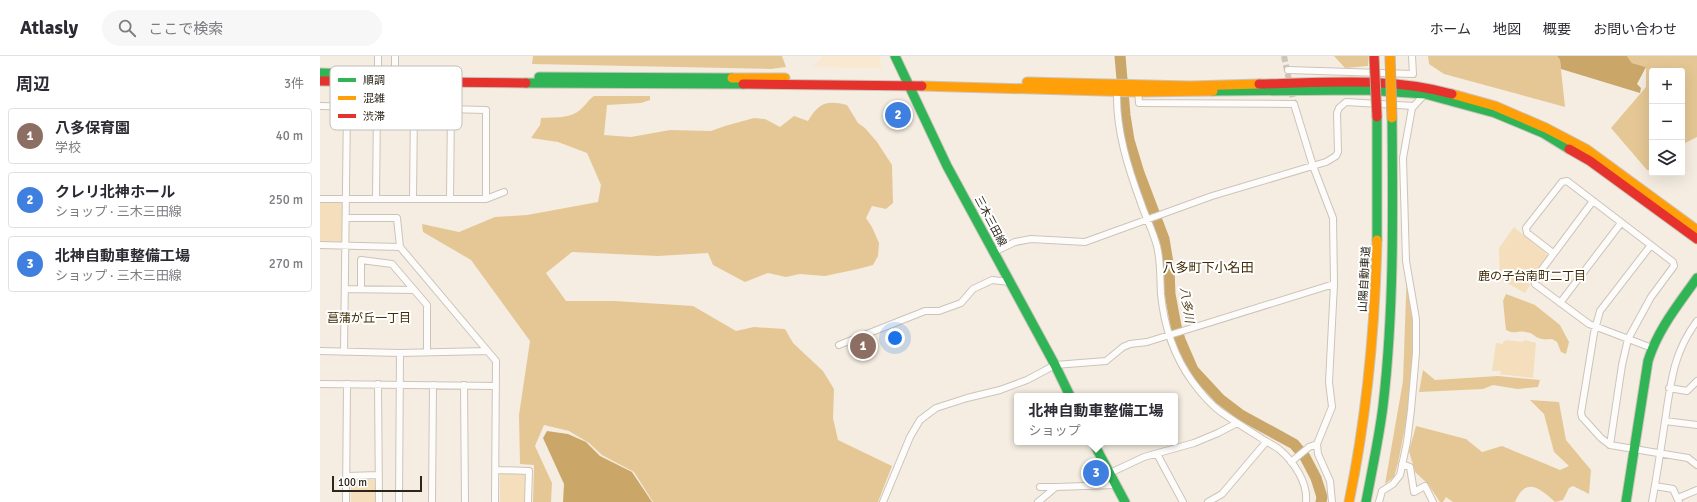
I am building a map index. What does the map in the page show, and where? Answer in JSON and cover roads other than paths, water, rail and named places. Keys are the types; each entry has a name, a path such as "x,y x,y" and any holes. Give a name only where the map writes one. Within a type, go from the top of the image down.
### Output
{"main road":[{"name":"三木三田線","path":"894,56 947,166 1055,365 1069,393"},
{"name":"山陽自動車道","path":"1349,500 1358,457 1368,386 1376,299 1378,202 1377,117 1374,56"},
{"path":"1366,501 1375,458 1385,388 1391,300 1393,208 1390,56"},
{"path":"320,73 330,73"},
{"path":"462,76 766,78 1022,88 1365,90 1426,94 1495,113 1543,133 1590,161 1697,239"},
{"path":"320,81 330,81"},
{"path":"1138,88 1364,82 1427,87 1495,106 1546,128 1586,149 1697,230"},
{"path":"462,83 908,84"},
{"path":"1626,502 1648,362 1652,348 1662,327 1697,278"},
{"path":"1095,445 1126,502"}],"street":[{"path":"1288,70 1413,74 1412,56"},
{"path":"1117,88 1117,113 1124,152 1160,261 1162,295 1168,334 1176,355 1192,382 1220,411 1279,449 1291,462 1297,470 1303,483 1306,502"},
{"path":"1138,88 1139,103 1294,104 1313,166 1333,218 1334,284 1329,382 1332,407 1317,444 1318,454 1330,481 1332,502"},
{"path":"1379,502 1382,491 1393,484 1400,475 1407,442 1416,353 1416,319 1406,261 1403,158 1412,108 1426,94"},
{"path":"994,252 1015,242 1031,239 1085,242 1212,196 1326,162 1336,156 1339,146 1338,113 1339,108 1346,102 1414,106"},
{"path":"462,110 486,110 486,199"},
{"path":"344,352 346,289 347,130"},
{"path":"376,198 377,130"},
{"path":"413,198 414,130"},
{"path":"450,198 451,130"},
{"path":"1553,253 1527,233 1526,228 1562,182 1567,181 1673,262 1674,266 1651,297 1628,339 1622,365 1610,445"},
{"path":"320,199 486,199 504,192"},
{"path":"1593,201 1553,253 1534,280 1534,284 1583,321 1652,348"},
{"path":"346,218 397,218 400,247 496,361 495,502"},
{"path":"1560,303 1621,222"},
{"path":"320,245 400,247"},
{"path":"1651,245 1600,311 1595,326 1581,414 1601,438 1610,445 1688,458 1697,465"},
{"path":"361,289 361,260 392,264 427,305 427,352"},
{"path":"839,345 925,311 939,311 961,302 973,289 992,280 1010,282"},
{"path":"883,502 910,437 920,420 936,408 967,398 1000,390 1027,380 1055,365 1106,361 1123,347 1130,344 1147,342 1168,334 1190,329 1334,284"},
{"path":"346,289 414,290"},
{"path":"1652,502 1676,358 1685,338 1697,320"},
{"path":"320,351 400,353 487,351"},
{"path":"399,502 400,353"},
{"path":"1670,388 1687,391 1697,380"},
{"path":"320,384 496,386"},
{"path":"346,502 347,384"},
{"path":"378,384 379,502"},
{"path":"432,502 433,385"},
{"path":"464,385 465,502"},
{"path":"1665,421 1697,426"},
{"path":"1110,473 1144,457 1194,443 1237,423"},
{"path":"1208,502 1222,494 1266,442"},
{"path":"1291,462 1309,446 1317,444"},
{"path":"1157,454 1183,502"},
{"path":"1402,464 1410,467 1414,492 1426,486 1433,502"},
{"path":"496,470 529,471 528,502"},
{"path":"347,476 378,475"},
{"path":"1040,487 1116,485"},
{"path":"1655,486 1673,489 1678,500 1697,490"},
{"path":"1038,502 1056,487"}],"waterway":[{"name":"八多川","path":"1120,56 1125,115 1129,140 1139,173 1164,239 1169,269 1170,294 1176,326 1180,340 1193,370 1220,399 1241,415 1294,444 1305,457 1316,478 1322,497 1321,502"}],"tunnel":[{"path":"1284,56 1294,104"}],"place":[{"name":"クレリ北神ホール","path":"898,115"},
{"name":"八多保育園","path":"863,346"},
{"name":"北神自動車整備工場","path":"1096,473"}],"district":[{"name":"八多町下小名田","path":"1208,267"},
{"name":"鹿の子台南町二丁目","path":"1532,276"},
{"name":"菖蒲が丘一丁目","path":"369,318"}]}
